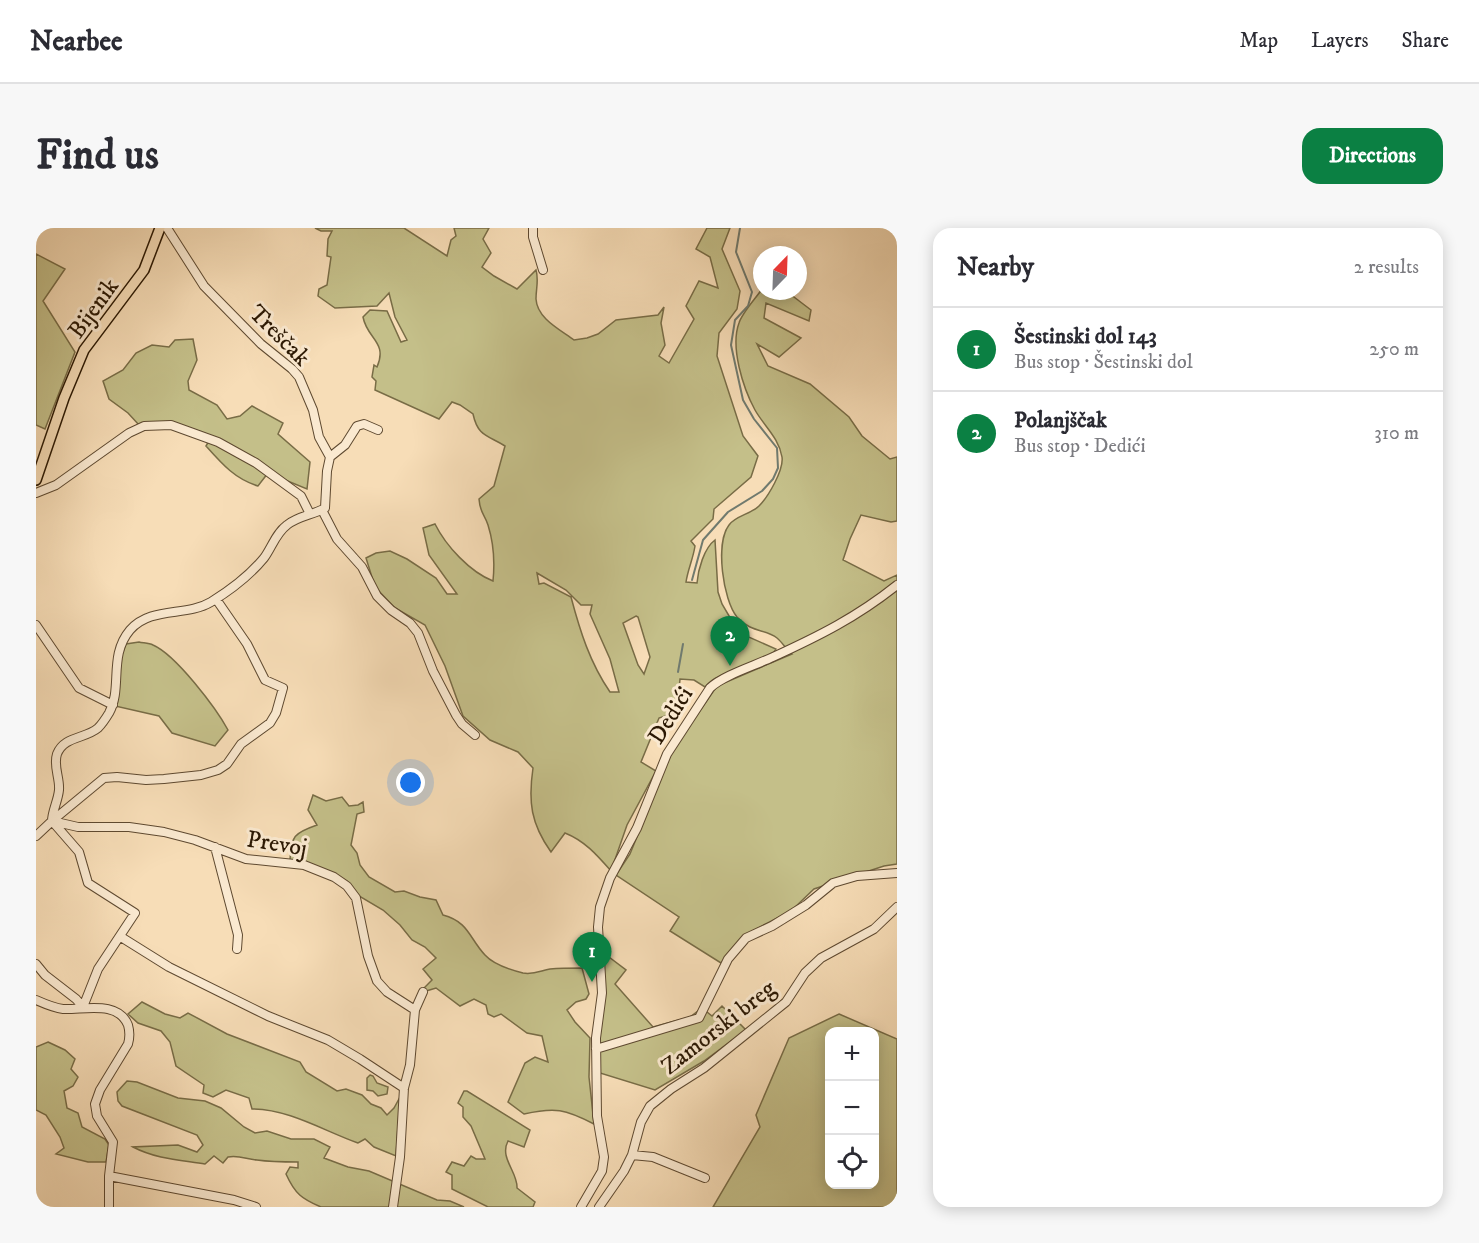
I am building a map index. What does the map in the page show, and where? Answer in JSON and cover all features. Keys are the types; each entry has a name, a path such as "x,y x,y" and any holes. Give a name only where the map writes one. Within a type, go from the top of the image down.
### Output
{"main road":[{"name":"Bijenik","path":"36,480 60,409 84,350 144,270 160,228"}],"street":[{"name":"Treščak","path":"167,228 204,286 260,343 295,373 313,410 319,437 330,457"},
{"path":"533,228 533,237 543,270"},
{"path":"52,821 59,791 56,763 59,750 65,742 97,729 113,705 117,657 130,630 151,617 202,606 216,599 258,564 285,526 296,519 322,510 326,506 327,471 330,457 345,445 357,426 364,424 378,430"},
{"path":"36,493 56,485 129,433 144,426 171,425 218,442 256,463 301,496 310,514"},
{"path":"322,510 339,542 363,567 377,596 391,610 410,623 418,633 456,716 475,735"},
{"name":"Dedići","path":"581,1207 602,1172 604,1157 597,1116 596,1049 602,993 598,927 600,907 610,878 637,828 667,754 710,688 717,681 742,672 838,626 864,611 897,585"},
{"path":"36,836 104,778 164,779 201,775 218,770 226,764 241,744 270,723 276,713 283,688 265,680 247,644 216,599"},
{"path":"36,626 79,688 113,705"},
{"path":"52,821 79,852 88,883 135,913 98,969 83,1007"},
{"name":"Prevoj","path":"52,821 78,826 153,830 184,836 246,860 304,865 324,872 342,882 356,898 368,956 377,981 387,992 415,1010"},
{"path":"215,848 238,935 237,949"},
{"path":"596,1049 699,1018 728,959 746,938 772,926 806,905 833,883 857,876 897,873"},
{"name":"Zamorski breg","path":"598,1207 624,1171 632,1155 641,1122 650,1106 671,1089 704,1068 786,1002 805,973 821,958 874,929 897,907"},
{"path":"121,937 170,967 265,1015 328,1040 404,1088"},
{"path":"36,964 45,975 83,1007"},
{"path":"393,1207 400,1157 404,1088 411,1065 415,1010 423,992"},
{"path":"36,1000 62,1009 83,1007 110,1010 118,1013 125,1020 129,1029 128,1044 100,1090 95,1104 97,1116 113,1142 109,1176 109,1207"},
{"path":"632,1155 653,1157 705,1178"},
{"path":"109,1176 234,1200 256,1207"}],"shaded area":[{"path":"315,228 404,228 447,256 451,240 456,236 454,228 489,228 483,239 491,253 482,267 517,289 536,270 536,299 540,312 550,323 574,340 598,334 616,320 658,315 664,307 661,323 665,345 659,356 669,363 694,319 686,306 699,281 718,288 710,257 696,249 707,228 730,228 722,249 740,291 737,309 719,333 717,356 743,436 758,456 751,477 714,509 713,519 691,541 695,546 686,582 697,583 702,560 715,540 718,592 722,604 744,635 776,649 762,661 721,675 705,687 694,680 680,679 677,712 659,718 641,762 656,771 627,825 611,871 585,844 565,833 551,852 535,822 531,802 533,768 518,752 490,740 463,716 445,666 425,625 395,608 375,587 366,558 376,553 390,551 436,578 447,594 457,594 429,555 423,528 435,524 445,541 467,565 493,581 492,539 479,499 494,486 505,446 481,431 473,414 460,405 452,402 439,419 375,390 376,381 372,377 374,365 377,367 380,359 380,352 363,317 370,310 387,311 401,342 407,340 395,317 389,293 377,306 335,308 318,296 319,289 327,285 331,257 327,256 328,239 332,231 321,231","holes":["537,573 566,590 581,605 592,605 590,614 610,659 619,692 610,692 597,670 582,634 571,597 544,583 539,584","636,616 650,657 644,674 638,665 623,623"]},
{"path":"36,254 65,269 43,301 75,352 45,429 36,425"},
{"path":"754,300 798,300 811,310 809,321 766,303 764,318 801,338 779,357 757,344 768,366 810,384 849,417 862,436 890,459 897,457 897,521 891,522 861,515 843,560 884,581 897,575 897,864 884,866 814,889 791,911 752,931 721,963 670,931 679,917 616,875 630,854 672,751 717,686 792,654 777,638 748,626 737,617 728,598 722,571 722,545 729,525 735,519 756,509 763,502 775,483 782,462 778,444 750,401 739,367 737,333 746,310"},
{"path":"193,339 197,360 188,381 189,390 217,405 227,419 240,416 252,406 283,423 278,434 310,462 307,489 268,473 258,486 250,483 229,470 206,446 212,436 177,424 139,425 128,413 109,399 103,381 123,370 136,353 152,345 169,347 175,340"},
{"path":"139,642 153,645 173,659 214,709 228,730 215,746 172,733 159,716 115,706 118,665 126,644"},
{"path":"313,795 326,801 342,797 349,806 363,802 364,812 357,814 351,845 357,853 360,865 369,877 395,892 404,891 436,900 443,915 463,926 485,955 493,961 518,972 527,973 550,969 582,968 589,994 586,999 576,1002 567,1010 590,1038 589,1077 594,1124 560,1111 544,1110 524,1114 508,1102 525,1063 535,1057 548,1062 542,1036 527,1033 501,1014 494,1017 488,1014 486,1005 474,999 460,1006 436,988 426,991 424,988 432,980 423,969 436,958 425,947 412,940 383,910 359,896 347,881 333,873 290,860 291,846 295,836 317,825 308,810"},
{"path":"601,951 626,970 615,984 653,1027 690,1017 702,1008 712,1016 722,1006 746,1030 704,1061 655,1090 600,1073 600,1035 605,992"},
{"path":"142,1002 165,1014 180,1018 188,1013 227,1034 300,1062 306,1072 337,1091 346,1089 362,1095 387,1115 400,1097 396,1156 374,1147 365,1139 358,1143 293,1117 252,1109 249,1098 226,1090 213,1097 203,1093 204,1085 176,1066 170,1042 161,1031 138,1023 128,1014"},
{"path":"839,1014 869,1027 825,1027 825,1189 879,1189 879,1031 897,1039 897,1207 713,1207 760,1127 756,1115 789,1038"},
{"path":"48,1042 65,1050 75,1059 71,1069 78,1077 73,1086 64,1091 67,1108 78,1113 82,1127 105,1139 109,1145 106,1162 88,1162 56,1154 64,1148 60,1137 46,1115 36,1110 36,1047"},
{"path":"370,1075 377,1083 388,1087 387,1094 378,1096 373,1091 367,1090 367,1078"},
{"path":"127,1081 137,1082 178,1098 205,1101 221,1108 255,1133 267,1131 291,1139 314,1139 330,1147 324,1158 348,1167 369,1171 437,1200 450,1201 464,1207 321,1207 300,1195 289,1181 286,1174 290,1167 298,1168 298,1162 228,1157 223,1163 214,1156 205,1164 150,1154 133,1147 178,1145 197,1152 203,1145 197,1135 122,1106 118,1101 117,1092"},
{"path":"464,1091 530,1130 524,1147 508,1141 506,1153 517,1188 535,1202 533,1207 488,1207 452,1189 452,1175 446,1172 452,1162 464,1166 471,1156 476,1159 485,1159 471,1126 463,1117 463,1107 458,1103"}],"waterway":[{"path":"692,580 703,540 728,512 762,491 773,479 778,468 777,448 754,419 743,400 731,345 735,320 748,306 752,292 736,252 740,228"},
{"path":"678,672 683,644"}],"place":[{"name":"Polanjščak","path":"730,666"},
{"name":"Šestinski dol 143","path":"592,982"}]}
